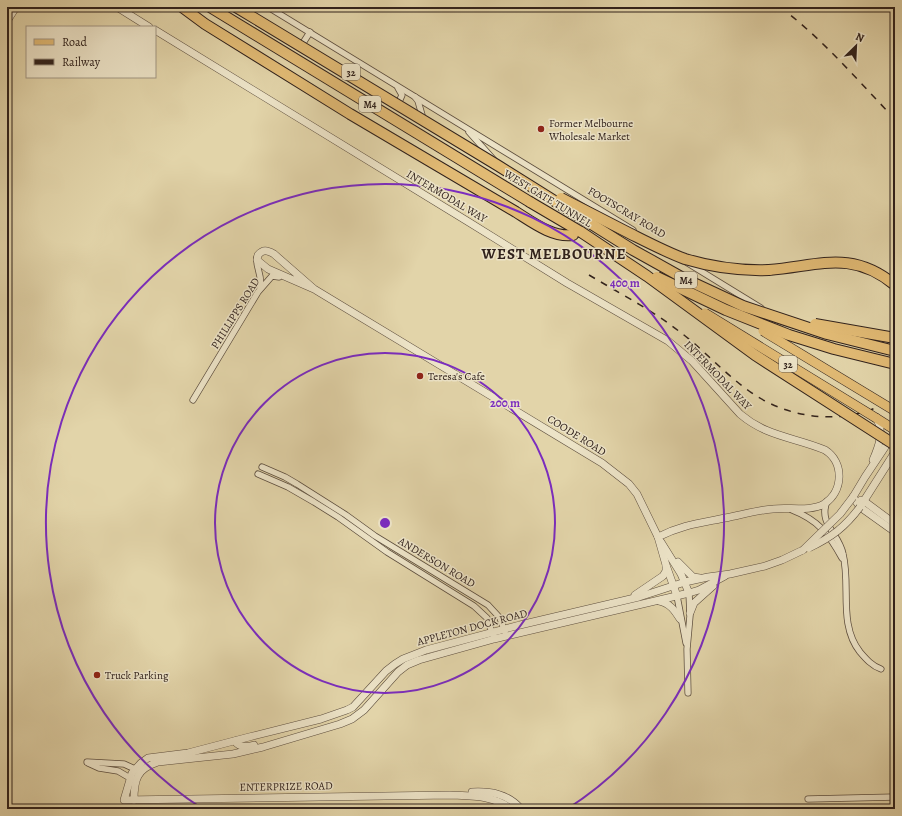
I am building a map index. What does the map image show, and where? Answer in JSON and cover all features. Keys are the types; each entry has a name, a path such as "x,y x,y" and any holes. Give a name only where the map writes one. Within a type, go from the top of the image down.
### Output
{"highway":[{"path":"182,7 205,24 350,114 542,227 563,236 577,233 647,276 761,360 895,445"},
{"name":"WEST GATE TUNNEL","path":"210,7 577,233 662,280 726,310 811,342 895,364"},
{"name":"WEST GATE TUNNEL","path":"236,7 497,164 633,250 685,279 743,306 768,315 827,334 895,351"},
{"path":"497,164 645,241 688,260 716,266 754,270 787,268 821,262 846,262 857,264 878,272 895,285"},
{"path":"768,315 895,338"}],"main road":[{"name":"32","path":"244,7 422,115"},
{"name":"32","path":"686,302 895,431"},
{"name":"32","path":"763,331 895,411"}],"street":[{"path":"7,21 16,7"},
{"path":"117,7 147,26"},
{"name":"FOOTSCRAY ROAD","path":"268,7 786,323"},
{"name":"INTERMODAL WAY","path":"156,31 567,283 668,341 692,361 748,421 774,434 818,447 830,454 838,465 839,481 832,496 827,501"},
{"path":"303,43 310,32"},
{"path":"394,83 402,93 399,102"},
{"path":"413,95 418,101 422,115"},
{"name":"FOOTSCRAY ROAD","path":"456,122 469,132 497,164"},
{"name":"COODE ROAD","path":"314,289 276,255 269,251 263,251 257,257 258,261 268,269 314,289 602,463 629,484 637,494 658,538 677,596 680,620 687,649"},
{"path":"257,257 256,262 261,278 258,292"},
{"name":"PHILLIPPS ROAD","path":"193,400 258,292 268,279 273,275 314,289"},
{"path":"870,470 878,449 881,435 880,425 876,418"},
{"name":"APPLETON DOCK ROAD","path":"803,550 840,514 854,497 895,431"},
{"name":"APPLETON DOCK ROAD","path":"124,800 130,778 135,769 148,758 188,752 235,741 321,719 347,710 353,707 386,672 403,659 426,650 505,633 626,600 685,582 729,575 775,563 823,541 834,534 862,504 895,452"},
{"name":"ANDERSON ROAD","path":"262,467 297,484 346,515 374,536 488,604 500,618 505,633"},
{"name":"ANDERSON ROAD","path":"258,474 282,484 314,502 387,552 462,597 487,618 493,636"},
{"path":"854,497 895,532"},
{"path":"658,538 683,526 750,512 772,509 815,507 827,501"},
{"path":"827,501 824,508 825,519 841,545 845,566 846,613 852,638 869,662 881,669"},
{"path":"862,504 895,524"},
{"path":"789,508 811,518 822,528 837,548 845,566"},
{"name":"COODE ROAD","path":"658,538 685,582 688,593 690,613 687,649 688,693"},
{"path":"666,549 690,574 703,578"},
{"path":"626,600 636,595 663,576 666,571 666,566"},
{"path":"690,613 694,603 729,575"},
{"name":"APPLETON DOCK ROAD","path":"505,633 677,596 699,590 729,575"},
{"path":"656,601 661,601 670,606 680,620"},
{"name":"APPLETON DOCK ROAD","path":"134,800 134,788 137,778 141,772 152,764 158,762 233,754 263,748 340,724 352,719 364,710 389,681 407,665 493,636"},
{"path":"235,741 238,744 246,746 303,735"},
{"path":"130,778 118,771 99,768 90,765 87,762 124,764 135,769"},
{"name":"ENTERPRIZE ROAD","path":"450,795 473,792 490,792 505,796 522,809"},
{"name":"ENTERPRIZE ROAD","path":"124,800 450,795 492,798 504,803 511,809"},
{"path":"808,799 895,797"}],"railway":[{"path":"780,7 826,46 895,119"},
{"path":"589,275 647,309 669,324 689,339 731,377 749,391 784,409 822,417 841,416 860,413 878,407 895,398"}],"place":[{"name":"Former Melbourne Wholesale Market","path":"541,129"},
{"name":"Teresa's Cafe","path":"420,376"},
{"name":"Truck Parking","path":"97,675"}],"district":[{"name":"WEST MELBOURNE","path":"554,254"}]}
